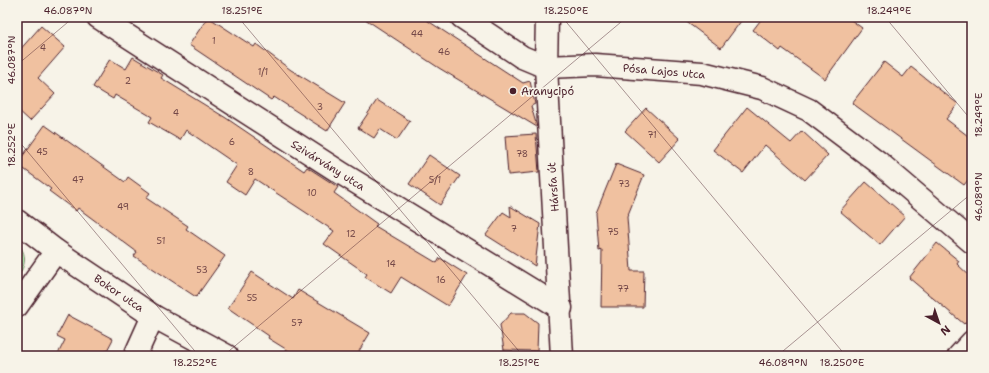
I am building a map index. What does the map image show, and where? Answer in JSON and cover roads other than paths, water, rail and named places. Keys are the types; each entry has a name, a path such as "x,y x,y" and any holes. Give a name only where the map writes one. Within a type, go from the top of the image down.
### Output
{"street":[{"name":"Szivárvány utca","path":"98,17 341,173 561,308"},
{"name":"Pósa Lajos utca","path":"462,17 522,58 546,67 595,65 702,73 762,88 809,110 878,162 972,242"},
{"name":"Hársfa út","path":"547,17 546,67 561,308 562,356"},
{"name":"Bokor utca","path":"17,221 56,251 153,316 227,356"},
{"path":"17,306 56,251"},
{"path":"135,356 153,316"},
{"path":"959,356 972,342"}],"place":[{"name":"Aranycipó","path":"513,91"}]}
